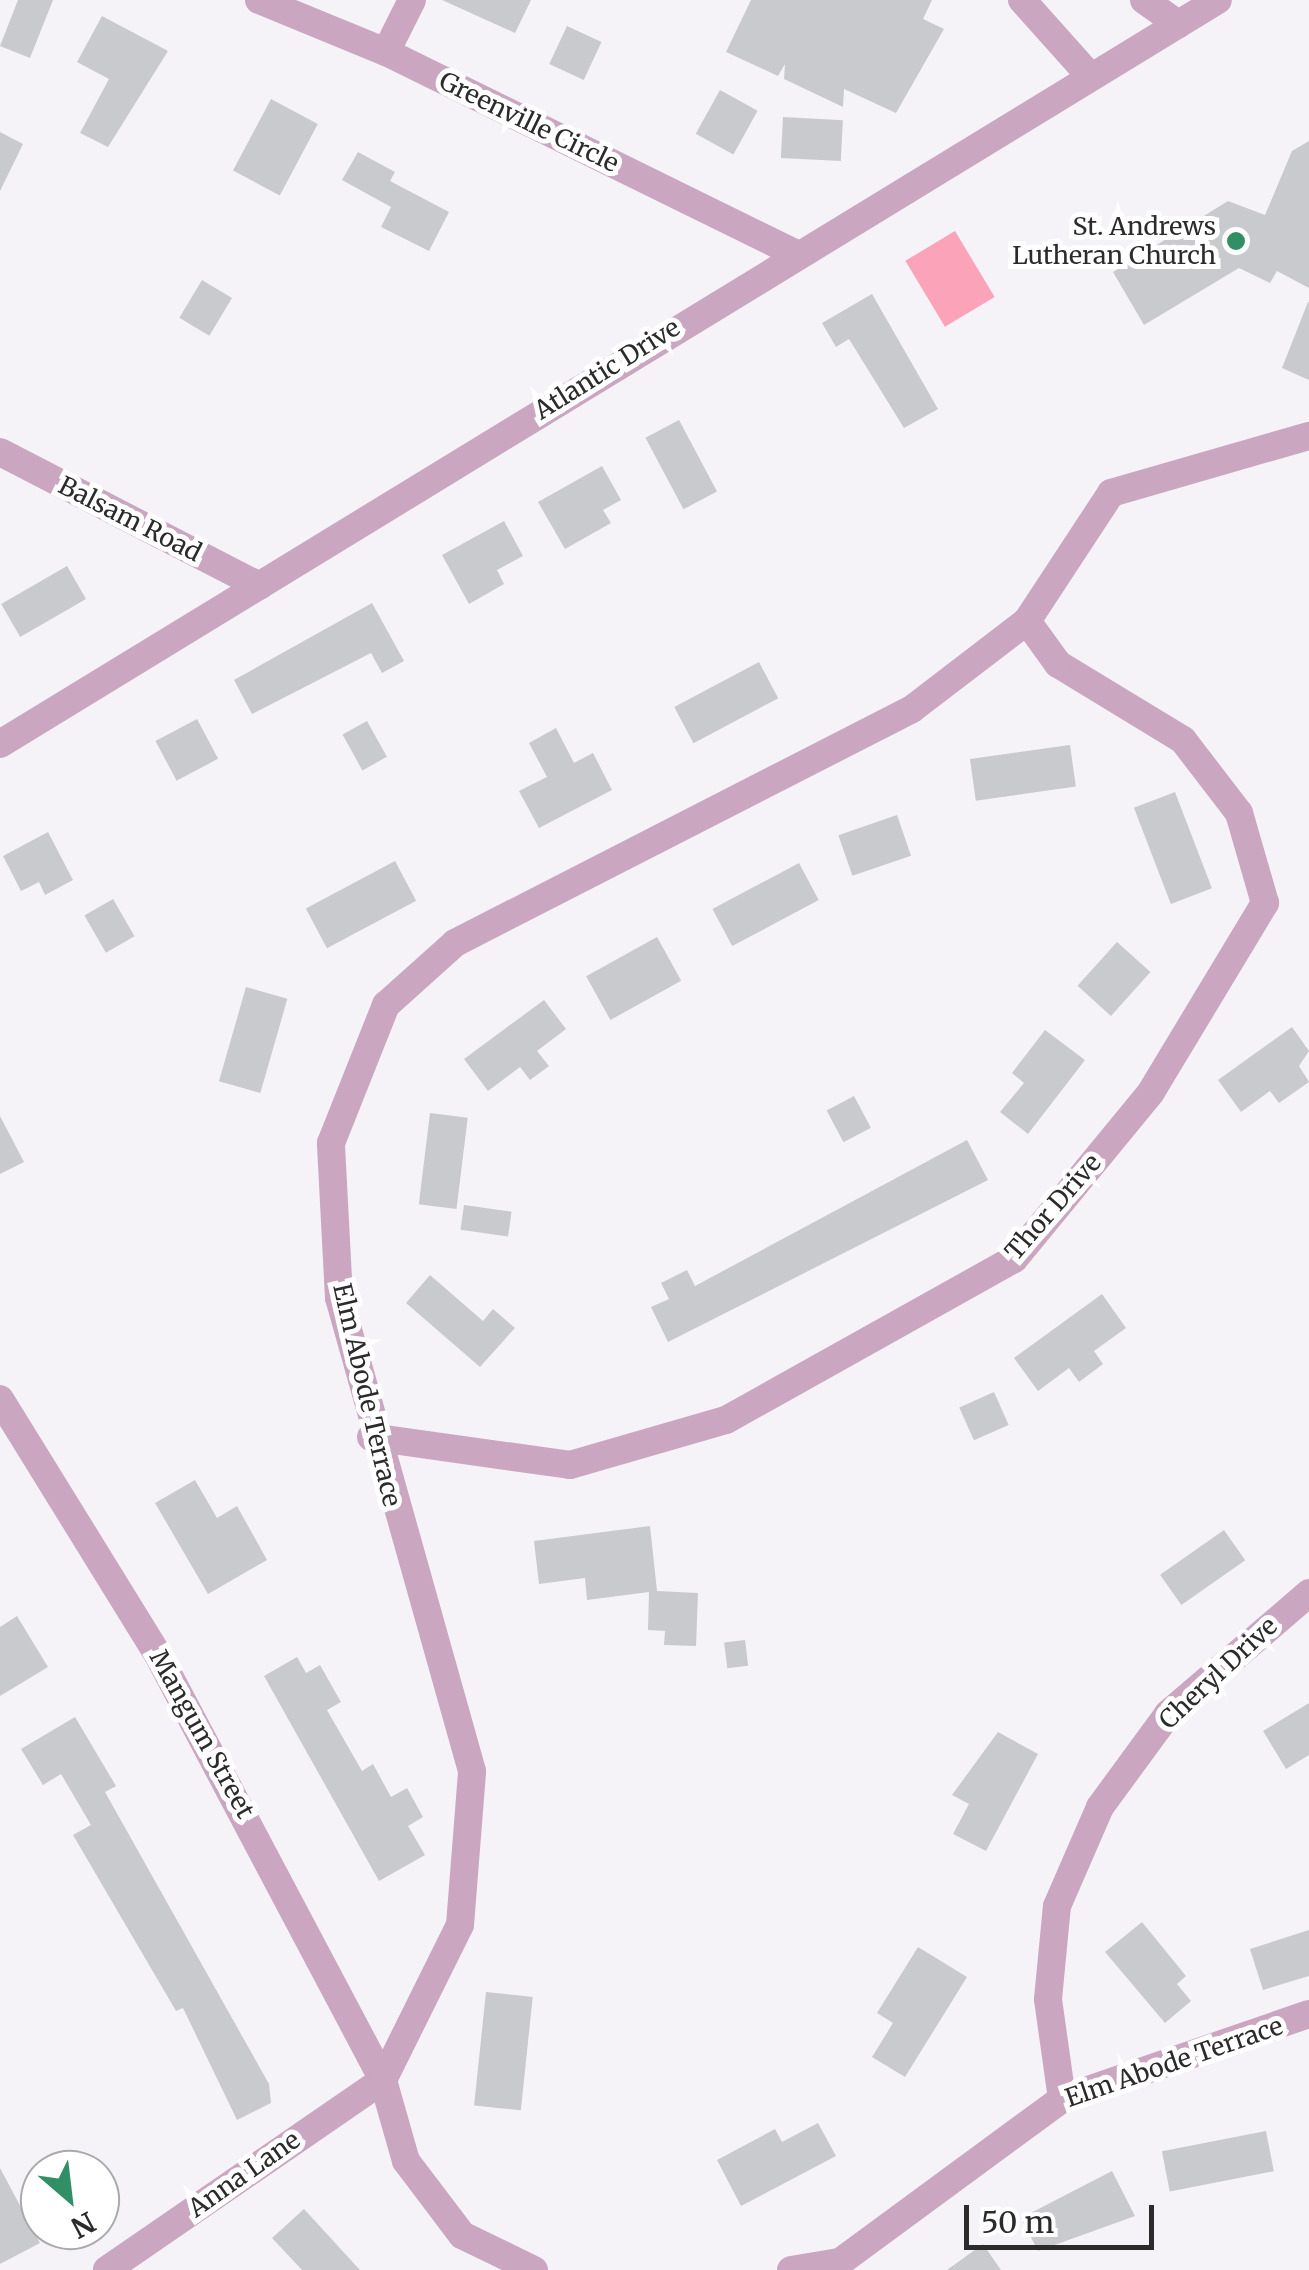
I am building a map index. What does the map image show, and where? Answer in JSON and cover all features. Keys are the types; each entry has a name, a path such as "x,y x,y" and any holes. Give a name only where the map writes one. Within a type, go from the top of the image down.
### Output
{"street":[{"name":"Greenville Circle","path":"259,0 386,52 794,252"},
{"path":"386,52 412,0"},
{"path":"1022,0 1090,76"},
{"path":"1144,0 1178,24"},
{"name":"Atlantic Drive","path":"0,744 794,252 1218,0"},
{"name":"Elm Abode Terrace","path":"383,2080 460,1925 472,1771 371,1437 339,1298 331,1143 386,1005 455,943 912,710 1027,622 1111,493 1309,436"},
{"name":"Balsam Road","path":"0,452 260,586"},
{"name":"Thor Drive","path":"371,1437 570,1464 726,1420 1014,1259 1151,1092 1265,904 1239,812 1183,740 1058,664 1027,622"},
{"name":"Mangum Street","path":"0,1399 158,1655 383,2080"},
{"name":"Cheryl Drive","path":"1062,2099 1048,1999 1057,1906 1100,1807 1168,1714 1309,1593"},
{"name":"Elm Abode Terrace","path":"791,2270 840,2266 1062,2099 1309,2014"},
{"path":"383,2080 406,2161 462,2234 534,2270"},
{"name":"Anna Lane","path":"107,2270 383,2080"}],"shaded area":[{"path":"955,231 995,297 945,327 905,261"}],"building":[{"path":"18,0 53,0 30,58 0,46"},
{"path":"442,0 531,0 515,33"},
{"path":"751,0 932,0 923,19 944,29 896,113 844,89 843,107 784,79 785,64 778,76 726,52"},
{"path":"102,16 168,51 108,147 80,133 109,79 77,62"},
{"path":"567,26 601,42 584,80 549,64"},
{"path":"720,90 758,111 733,155 696,134"},
{"path":"271,99 318,124 280,195 233,171"},
{"path":"783,117 843,120 841,161 781,158"},
{"path":"0,132 23,144 0,191"},
{"name":"St. Andrews Lutheran Church","path":"1309,141 1309,288 1277,271 1270,283 1239,268 1144,325 1113,272 1228,201 1265,215 1292,151"},
{"path":"358,152 395,172 390,181 449,212 429,251 381,227 391,207 342,180"},
{"path":"202,280 232,298 209,336 179,318"},
{"path":"872,294 938,409 904,428 849,339 836,347 822,323"},
{"path":"1309,302 1309,380 1282,368"},
{"path":"679,420 717,492 683,509 645,438"},
{"path":"602,466 621,500 603,510 611,523 565,549 538,502"},
{"path":"504,521 523,556 497,570 504,584 469,604 442,555"},
{"path":"67,566 86,599 20,637 1,604"},
{"path":"372,603 404,661 382,673 371,653 252,714 234,680"},
{"path":"759,662 778,698 693,743 674,707"},
{"path":"197,719 218,759 177,781 156,741"},
{"path":"367,721 387,757 362,770 343,735"},
{"path":"556,728 574,763 593,753 612,790 539,828 519,791 547,777 529,743"},
{"path":"1070,745 1076,787 976,801 970,759"},
{"path":"1175,792 1212,888 1171,904 1134,808"},
{"path":"897,815 911,856 852,876 838,835"},
{"path":"48,832 73,880 45,895 39,882 21,891 3,856"},
{"path":"395,861 416,901 327,948 306,908"},
{"path":"799,863 819,900 732,946 712,909"},
{"path":"113,899 134,936 106,953 84,916"},
{"path":"657,937 681,981 610,1020 586,976"},
{"path":"1117,942 1150,972 1111,1016 1078,986"},
{"path":"246,987 287,999 260,1093 219,1081"},
{"path":"544,1000 566,1029 537,1051 549,1066 530,1080 520,1067 488,1091 464,1059"},
{"path":"1292,1027 1309,1051 1299,1066 1309,1082 1279,1103 1270,1091 1241,1112 1218,1080"},
{"path":"1045,1030 1085,1060 1028,1134 1000,1112 1024,1083 1012,1073"},
{"path":"854,1096 871,1128 844,1142 827,1111"},
{"path":"430,1113 468,1118 457,1209 419,1204"},
{"path":"0,1116 24,1162 0,1174"},
{"path":"967,1140 988,1180 668,1342 651,1307 669,1299 661,1283 687,1270 695,1286"},
{"path":"464,1205 512,1212 508,1236 461,1230"},
{"path":"430,1275 483,1321 493,1309 515,1328 480,1367 406,1303"},
{"path":"1102,1294 1126,1328 1094,1351 1103,1364 1079,1382 1069,1368 1038,1391 1014,1358"},
{"path":"994,1392 1009,1425 974,1440 959,1407"},
{"path":"195,1480 217,1518 237,1506 267,1560 208,1594 155,1503"},
{"path":"650,1526 657,1591 698,1593 696,1646 664,1645 665,1631 648,1630 649,1592 587,1600 585,1578 539,1584 534,1541"},
{"path":"1224,1530 1245,1560 1181,1605 1160,1575"},
{"path":"17,1616 48,1667 0,1696 0,1627"},
{"path":"745,1640 748,1666 727,1668 724,1643"},
{"path":"297,1657 306,1673 320,1665 341,1702 327,1710 362,1771 373,1764 391,1797 407,1788 423,1817 408,1826 425,1855 379,1881 264,1676"},
{"path":"1309,1703 1309,1755 1286,1769 1263,1731"},
{"path":"75,1717 116,1786 105,1792 269,2084 271,2103 237,2120 183,2008 176,2011 73,1835 91,1825 61,1774 43,1785 21,1749"},
{"path":"998,1732 1038,1754 986,1851 953,1834 969,1804 952,1795"},
{"path":"1142,1922 1186,1976 1177,1984 1191,2001 1165,2023 1105,1952"},
{"path":"1309,1930 1309,1976 1263,1990 1250,1949"},
{"path":"918,1947 967,1977 905,2077 872,2057 893,2023 877,2013"},
{"path":"486,1992 533,1997 521,2110 474,2105"},
{"path":"818,2123 836,2156 741,2206 717,2160 775,2129 782,2142"},
{"path":"1266,2131 1274,2171 1170,2191 1162,2151"},
{"path":"0,2168 20,2206 20,2250 27,2250 0,2264"},
{"path":"1112,2171 1135,2216 1038,2251 1021,2218"},
{"path":"304,2209 360,2270 302,2270 272,2238"},
{"path":"983,2244 1001,2270 947,2270"}],"place":[{"name":"St. Andrews Lutheran Church","path":"1236,241"}]}
